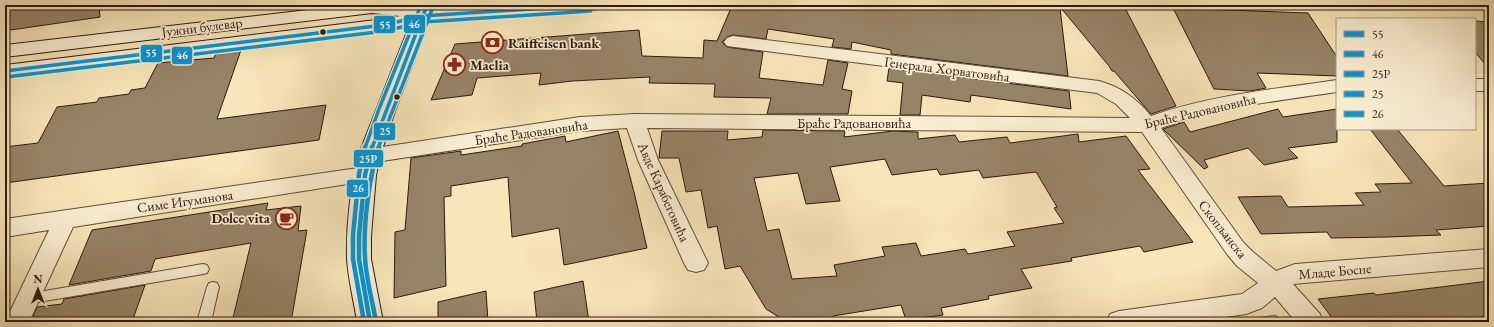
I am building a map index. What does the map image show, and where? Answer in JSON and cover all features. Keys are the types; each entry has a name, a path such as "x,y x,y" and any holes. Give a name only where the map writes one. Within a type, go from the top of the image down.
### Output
{"main road":[{"name":"Јужни булевар","path":"5,51 365,7 424,10 591,5"},
{"name":"Јужни булевар","path":"5,71 384,25 424,10"},
{"path":"370,322 359,259 359,236 367,166 385,111 424,10"}],"street":[{"name":"Генерала Хорватовића","path":"733,42 1099,87 1116,93 1147,125"},
{"path":"1476,85 1489,85"},
{"name":"Браће Радовановића","path":"367,166 580,124 635,120 1147,125 1175,115 1237,97 1336,86"},
{"name":"Авде Карабеговића","path":"635,120 648,160 696,263"},
{"name":"Скопљанска","path":"1147,125 1235,248 1288,294 1311,322"},
{"name":"Симе Игуманова","path":"5,228 367,166"},
{"path":"17,322 66,218"},
{"name":"Младе Босне","path":"1119,322 1246,304 1264,293 1275,282 1284,276 1308,272 1489,258"}],"lane":[{"path":"28,299 203,269"},
{"path":"204,322 213,287"}],"shaded area":[{"path":"1276,315 1281,322 1228,322"}],"building":[{"path":"5,5 99,5 100,17 11,30 5,24"},
{"path":"817,5 1060,8 1068,76 891,54 891,50 852,42 851,49 832,47 834,39 768,29 766,39 733,35 727,37 722,42 727,47 763,52 759,78 823,85 828,60 848,63 842,89 852,91 848,114 767,114 771,98 714,97 715,84 649,83 650,77 572,81 539,85 541,73 477,78 472,95 431,100 455,44 639,30 642,56 703,58 704,40 717,41 731,8"},
{"path":"1061,8 1125,8 1176,106 1151,114 1114,71 1112,71"},
{"path":"1173,8 1308,13 1336,55 1336,76 1257,73 1266,88 1250,91 1214,89"},
{"path":"1476,21 1489,22 1489,69 1476,53"},
{"path":"241,50 217,119 326,105 319,140 5,183 5,147 38,143 57,107 97,102 99,98 129,94 131,90 145,88 158,63 214,58 216,53"},
{"path":"889,68 1069,91 1071,109 971,95 970,102 922,95 920,115 900,115 903,83 887,81"},
{"path":"1278,109 1283,117 1336,109 1337,142 1288,148 1298,158 1264,165 1248,148 1204,160 1208,167 1204,169 1163,129 1184,122 1190,132"},
{"path":"763,130 845,131 844,137 893,131 918,132 918,139 955,135 959,142 1007,137 1010,143 1078,134 1079,142 1126,136 1150,169 1138,170 1193,242 1144,252 1140,246 1071,258 1072,261 1021,269 1032,288 988,296 989,299 941,308 943,315 906,320 901,305 833,316 834,318 803,320 782,319 766,309 740,266 725,269 717,226 708,228 701,190 686,192 679,158 659,158 662,131 728,131 727,140 762,137","holes":["885,159 892,175 937,169 940,175 979,170 983,178 1036,172 1057,207 1054,208 1064,223 1007,232 1015,246 968,254 965,249 921,256 916,243 882,247 885,256 834,265 837,276 792,279 779,229 767,231 754,178 798,173 806,204 840,201 830,167"]},
{"path":"1371,130 1398,130 1444,186 1489,183 1489,226 1436,230 1441,235 1388,237 1331,238 1327,232 1261,234 1238,197 1281,196 1288,207 1364,205 1355,193 1381,192 1375,184 1412,183"},
{"path":"618,131 647,248 564,265 559,228 512,237 508,177 451,186 451,196 444,197 446,286 394,298 395,232 405,230 411,158 461,151 461,155 522,146 522,144 565,136 566,142"},
{"path":"268,203 266,210 301,206 298,231 307,230 291,322 232,322 251,243 155,259 151,271 69,285 92,230"},
{"path":"583,281 589,322 537,322 534,292"},
{"path":"1489,281 1489,322 1335,322 1318,299 1374,293 1376,295"},
{"path":"145,285 132,322 31,322 37,307 62,304 64,299"},
{"path":"486,291 488,322 438,322 438,302"}],"transit line":[{"name":"26","path":"364,322 353,259 353,235 359,174 363,154 379,109 421,5"},
{"name":"25P","path":"370,322 359,259 359,236 365,175 369,156 385,111 427,5"},
{"name":"55","path":"5,71 384,25 422,16 591,5"},
{"name":"25","path":"376,321 365,258 365,236 371,176 375,158 391,113 433,7"},
{"name":"46","path":"6,77 385,31 423,22 591,11"}],"place":[{"name":"Raiffeisen bank","path":"492,43"},
{"name":"Maelia","path":"454,65"},
{"name":"Dolce vita","path":"286,218"}]}
